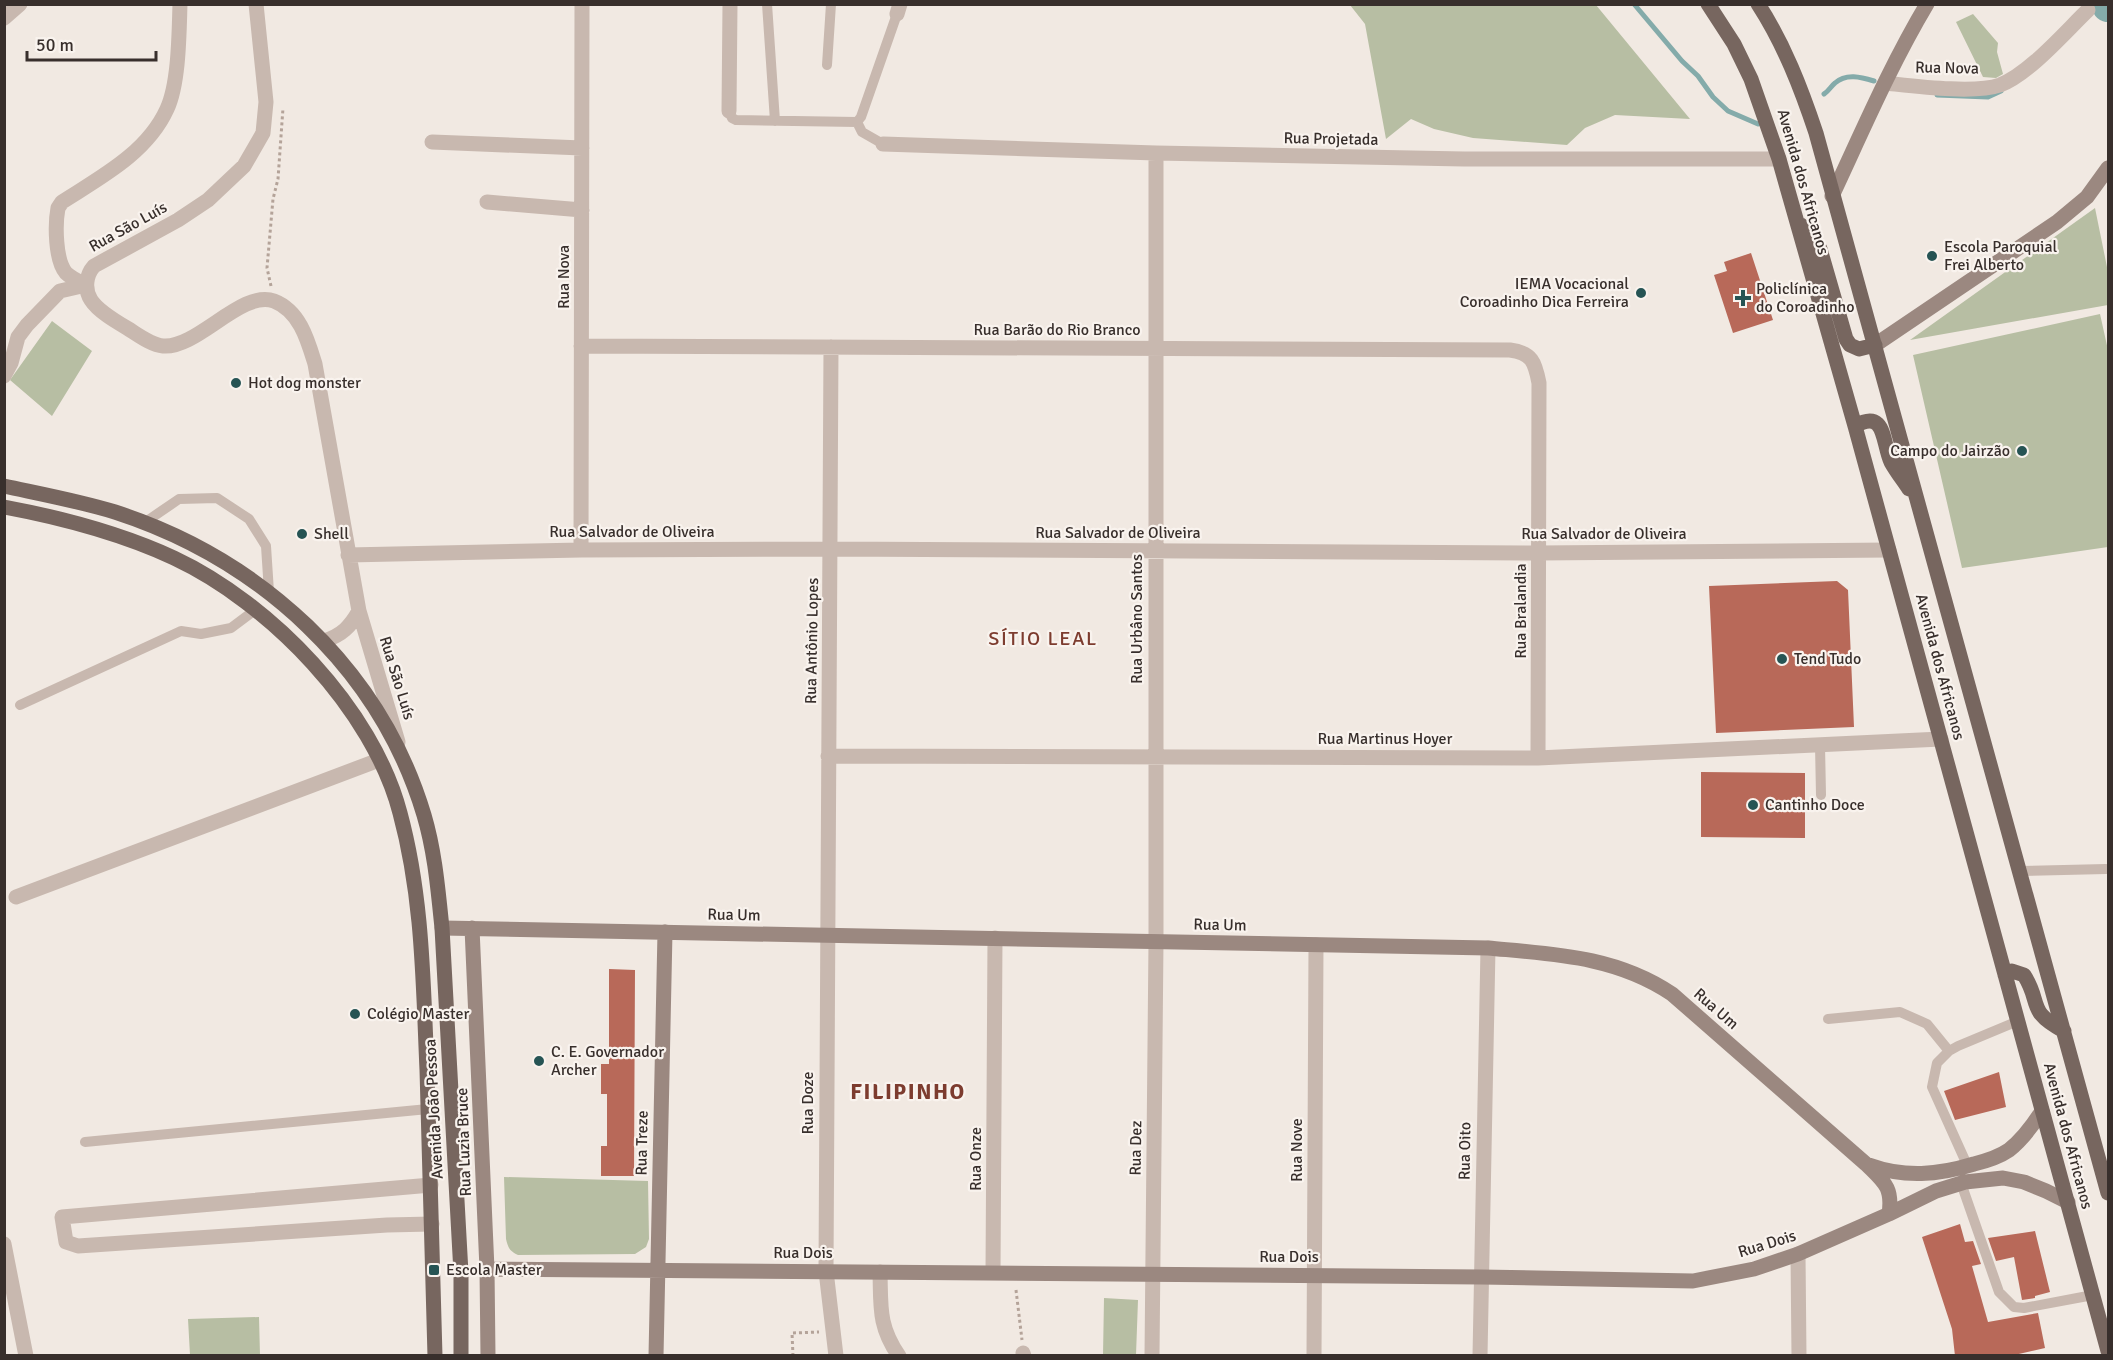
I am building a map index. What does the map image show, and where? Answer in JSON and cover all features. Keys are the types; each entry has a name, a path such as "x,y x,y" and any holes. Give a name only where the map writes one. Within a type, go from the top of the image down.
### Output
{"main road":[{"name":"Avenida dos Africanos","path":"1708,4 1734,44 1751,79 1779,159 1855,426 2109,1351"},
{"name":"Avenida dos Africanos","path":"1758,4 1785,51 1816,133 2109,1193"},
{"path":"1832,196 1885,83 1927,4"},
{"path":"1796,218 1820,249 1846,339 1850,345 1859,349 1875,345 2057,222 2087,197 2109,168"},
{"path":"1855,426 1873,420 1881,428 1891,461 1917,502"},
{"name":"Avenida João Pessoa","path":"4,486 87,504 144,523 204,550 269,592 324,640 369,697 402,755 424,817 436,871 442,928 461,1273 461,1356"},
{"name":"Avenida João Pessoa","path":"4,507 76,522 145,545 203,573 255,610 291,641 345,702 380,760 400,811 413,870 420,921 431,1185 435,1356"},
{"name":"Rua Um","path":"442,928 1488,948 1566,956 1607,963 1652,980 1696,1015 1866,1164 1884,1182 1889,1191 1891,1199 1889,1214"},
{"name":"Rua Luzia Bruce","path":"472,928 487,1269 488,1356"},
{"name":"Rua Treze","path":"656,1356 665,932"},
{"path":"2005,975 2012,971 2024,975 2037,1010 2048,1023 2064,1031"},
{"path":"1866,1164 1907,1175 1940,1173 1968,1167 2007,1151 2021,1140 2042,1111"},
{"name":"Rua Dois","path":"487,1269 1314,1275 1693,1281 1754,1269 1798,1254 1936,1191 1984,1178 2003,1178 2024,1182 2068,1202"},
{"path":"2091,1288 2109,1305"}],"street":[{"path":"4,18 20,4"},
{"path":"86,285 69,276 61,264 58,253 58,208 62,202 129,157 155,129 167,109 173,89 180,4"},
{"name":"Rua São Luís","path":"256,4 266,102 263,133 244,166 208,200 178,220 94,266 87,276 86,285 89,297 96,305 122,325 161,346 173,346 186,340 257,300 273,301 287,309 304,329 315,364 359,611 402,755"},
{"name":"Rua Nova","path":"581,550 582,4"},
{"path":"729,111 730,4"},
{"name":"Rua Nova","path":"1885,83 1937,88 1980,88 2000,85 2022,73 2088,10"},
{"path":"432,142 582,148"},
{"name":"Rua Projetada","path":"883,144 1156,153 1464,159 1779,159"},
{"name":"Rua Urbâno Santos","path":"1156,153 1156,942"},
{"path":"487,202 582,210"},
{"path":"4,376 11,363 18,338 27,325 60,291 86,285"},
{"name":"Rua Barão do Rio Branco","path":"581,346 1510,350 1522,352 1530,358"},
{"name":"Rua Antônio Lopes","path":"826,935 831,347"},
{"name":"Rua Bralandia","path":"1530,358 1536,368 1539,383 1538,758"},
{"name":"Rua Salvador de Oliveira","path":"348,555 581,550 831,549 1539,553 1889,550"},
{"path":"324,640 341,635 359,611"},
{"name":"Rua Martinus Hoyer","path":"828,756 1538,758 1941,739"},
{"path":"16,897 380,760"},
{"name":"Rua Doze","path":"826,935 826,1271 836,1356"},
{"name":"Rua Onze","path":"993,1272 995,938"},
{"name":"Rua Dez","path":"1152,1356 1156,942"},
{"name":"Rua Nove","path":"1314,1356 1316,945"},
{"name":"Rua Oito","path":"1480,1356 1488,948"},
{"path":"431,1185 62,1217 66,1242 78,1246 432,1224"},
{"path":"4,1244 26,1356"},
{"path":"1798,1254 1799,1356"},
{"path":"880,1272 884,1329 898,1356"}],"lane":[{"path":"767,4 775,121"},
{"path":"826,65 831,4"},
{"path":"857,122 861,117 898,9"},
{"path":"729,111 732,118 736,120 857,122"},
{"path":"857,122 862,132 883,144"},
{"path":"144,523 179,499 217,498 249,519 266,546 269,592"},
{"path":"20,705 181,631 201,634 231,628 255,610"},
{"path":"1820,745 1821,795"},
{"path":"2019,871 2106,869"},
{"path":"1828,1019 1900,1011 1927,1024 1949,1051"},
{"path":"1968,1167 1932,1087 1937,1063 1949,1051 2018,1021"},
{"path":"85,1142 428,1108"},
{"path":"1961,1183 1999,1292 2014,1306 2024,1308 2091,1288"}],"path":[{"path":"267,268 273,200 278,179 283,103"},
{"path":"1014,1273 1023,1354"},
{"path":"793,1356 792,1333 833,1331"}],"green space":[{"path":"1350,5 1596,5 1690,119 1615,115 1585,128 1567,145 1473,138 1434,129 1411,119 1386,139 1365,24"},
{"path":"1973,14 1998,43 1997,52 2003,74 1996,78 1983,77 1956,22"},
{"path":"2095,208 2108,272 2108,305 1910,340"},
{"name":"Campo do Jairzão","path":"2100,314 2108,350 2108,547 1962,568 1913,355"},
{"path":"52,321 92,351 52,416 10,380"},
{"path":"504,1177 648,1181 649,1239 646,1247 635,1254 518,1255 509,1248 506,1239"},
{"path":"1104,1298 1138,1300 1136,1355 1103,1355"},
{"path":"259,1317 260,1355 190,1355 188,1319"}],"building":[{"name":"Policlínica do Coroadinho","path":"1751,253 1773,320 1733,333 1714,275 1727,271 1724,262"},
{"name":"Tend Tudo","path":"1837,581 1848,590 1854,727 1716,733 1709,586"},
{"name":"Cantinho Doce","path":"1701,772 1805,773 1805,838 1701,837"},
{"path":"609,969 635,970 634,1176 601,1176 601,1146 607,1146 607,1094 601,1094 601,1064 609,1064"},
{"path":"1999,1072 2006,1107 1955,1120 1944,1091"},
{"path":"1960,1224 1965,1242 1973,1241 1981,1264 1972,1266 1988,1322 2038,1313 2045,1348 2010,1356 1955,1356 1952,1329 1922,1237"},
{"path":"2035,1231 2050,1292 2022,1300 2014,1257 1996,1261 1988,1238"}],"waterway":[{"path":"1634,4 1682,61 1698,76 1713,97 1728,111 1758,124"},
{"path":"2091,12 2099,4"},
{"path":"1824,94 1844,78 1859,77 1874,81"},
{"path":"1937,95 1988,97 2001,91"}],"place":[{"name":"Escola Paroquial Frei Alberto","path":"1932,256"},
{"name":"IEMA Vocacional Coroadinho Dica Ferreira","path":"1641,293"},
{"name":"Policlínica do Coroadinho","path":"1743,298"},
{"name":"Hot dog monster","path":"236,383"},
{"name":"Campo do Jairzão","path":"2022,451"},
{"name":"Shell","path":"302,534"},
{"name":"Tend Tudo","path":"1782,659"},
{"name":"Cantinho Doce","path":"1753,805"},
{"name":"Colégio Master","path":"355,1014"},
{"name":"C. E. Governador Archer","path":"539,1061"},
{"name":"Escola Master","path":"434,1270"}],"district":[{"name":"SÍTIO LEAL","path":"1043,638"},
{"name":"FILIPINHO","path":"908,1091"}]}
